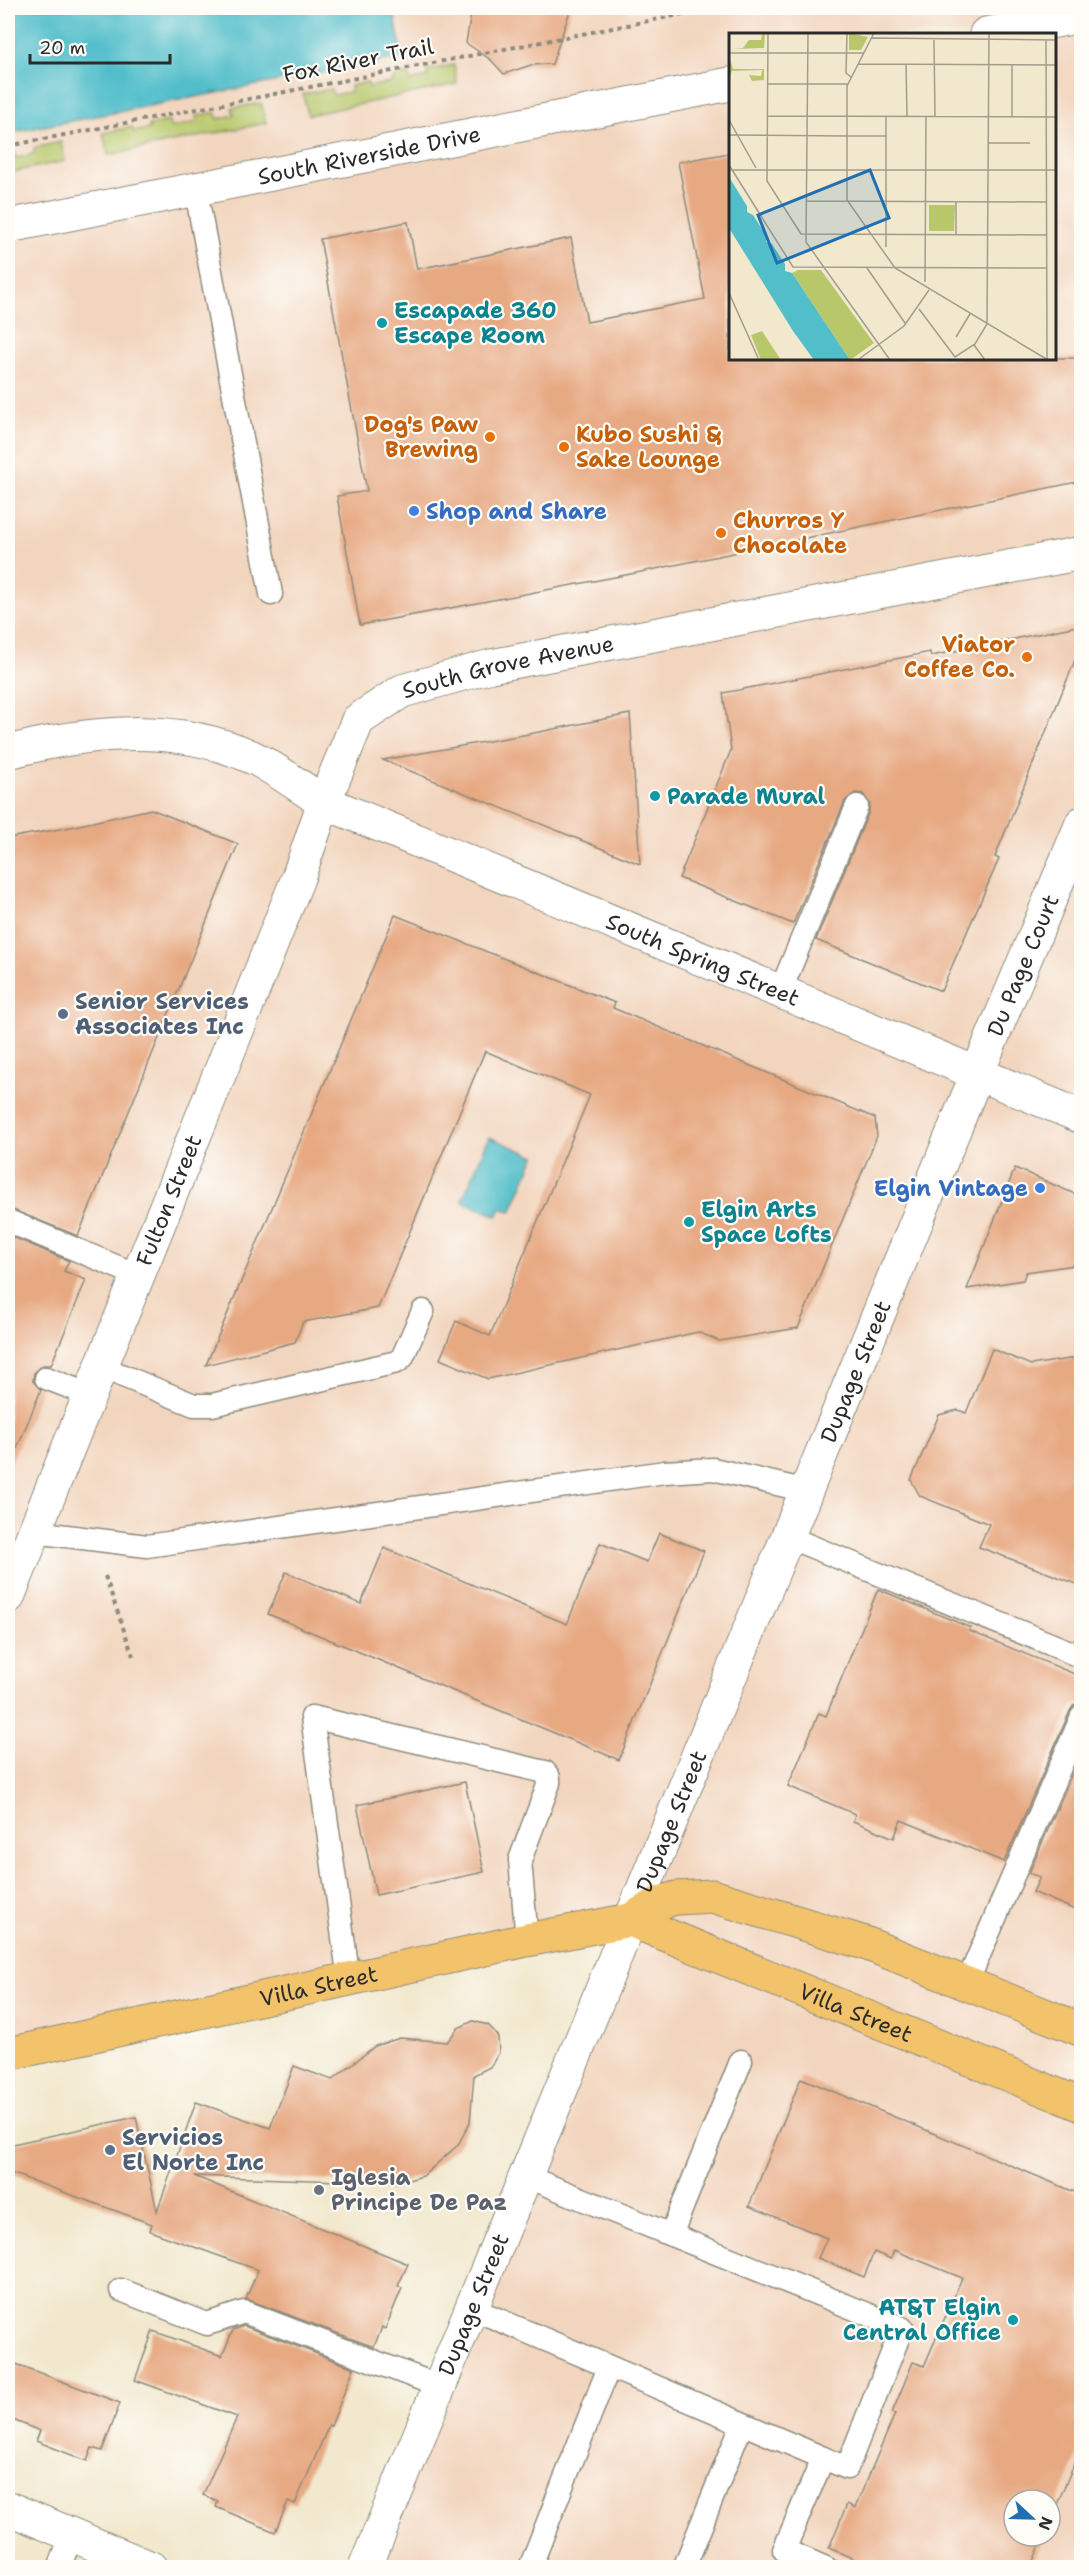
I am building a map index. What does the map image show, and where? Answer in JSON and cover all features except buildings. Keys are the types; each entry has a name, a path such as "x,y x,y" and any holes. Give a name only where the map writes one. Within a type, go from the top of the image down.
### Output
{"main road":[{"name":"Villa Street","path":"8,2054 527,1940 630,1920 659,1903 676,1898 712,1896 865,1943 1082,2030"},
{"name":"Villa Street","path":"630,1920 1082,2105"}],"street":[{"path":"991,33 1082,16"},
{"name":"South Riverside Drive","path":"8,226 196,191 729,84"},
{"name":"South Grove Avenue","path":"324,802 358,720 402,691 501,664 1082,553"},
{"path":"8,752 93,735 148,734 186,738 215,744 256,759 324,802"},
{"name":"South Spring Street","path":"324,802 1082,1118"},
{"name":"Fulton Street","path":"8,1598 298,878 324,802"},
{"name":"Du Page Court","path":"977,1074 1082,822"},
{"name":"Dupage Street","path":"365,2568 977,1074"},
{"path":"8,2508 151,2568"}],"lane":[{"path":"196,191 271,594"},
{"path":"780,992 857,806"},
{"path":"8,1221 139,1276"},
{"path":"46,1378 95,1381 194,1405 212,1405 397,1362 402,1358 423,1311"},
{"path":"34,1532 130,1545 156,1545 665,1472 700,1469 726,1472 807,1491"},
{"path":"788,1537 1082,1657"},
{"path":"967,1983 1082,1716"},
{"path":"349,1980 312,1717 545,1772 549,1777 549,1783 520,1860 527,1940"},
{"path":"671,2235 741,2061"},
{"path":"471,2308 847,2468 902,2328 525,2176"},
{"path":"121,2290 207,2325 244,2312 439,2386"},
{"path":"537,2568 531,2565 609,2367"},
{"path":"684,2568 742,2424"},
{"path":"823,2458 784,2550 826,2568"},
{"path":"59,2568 72,2535"}],"path":[{"name":"Fox River Trail","path":"8,146 715,8"},
{"path":"103,1571 133,1656"}],"shaded area":[{"path":"628,8 629,13 657,8 1081,8 1081,2567 365,2567 630,1921 8,2054 8,133 402,57 393,9"}],"green space":[{"path":"454,65 457,84 308,115 303,94 331,89 333,95 351,92 350,86 367,82 369,87 393,82 393,77 408,74 410,81 428,77 427,71"},
{"path":"261,103 266,123 108,155 103,133 132,127 134,132 150,129 149,125 168,121 171,128 197,122 196,116 215,112 218,119 234,115 232,108"},
{"path":"61,142 65,161 8,173 8,153 14,151 16,158 34,154 34,148"}],"water":[{"path":"8,8 404,8 393,9 403,57 8,133"},
{"path":"489,1137 535,1156 511,1212 501,1208 497,1216 462,1201"}],"place":[{"name":"Escapade 360 Escape Room","path":"382,323"},
{"name":"Dog's Paw Brewing","path":"490,437"},
{"name":"Kubo Sushi & Sake Lounge","path":"564,447"},
{"name":"Shop and Share","path":"414,511"},
{"name":"Churros Y Chocolate","path":"721,533"},
{"name":"Viator Coffee Co.","path":"1027,657"},
{"name":"Parade Mural","path":"655,796"},
{"name":"Senior Services Associates Inc","path":"63,1014"},
{"name":"Elgin Vintage","path":"1040,1188"},
{"name":"Elgin Arts Space Lofts","path":"689,1222"},
{"name":"Servicios El Norte Inc","path":"110,2150"},
{"name":"Iglesia Principe De Paz","path":"319,2190"},
{"name":"AT&T Elgin Central Office","path":"1013,2320"}]}
